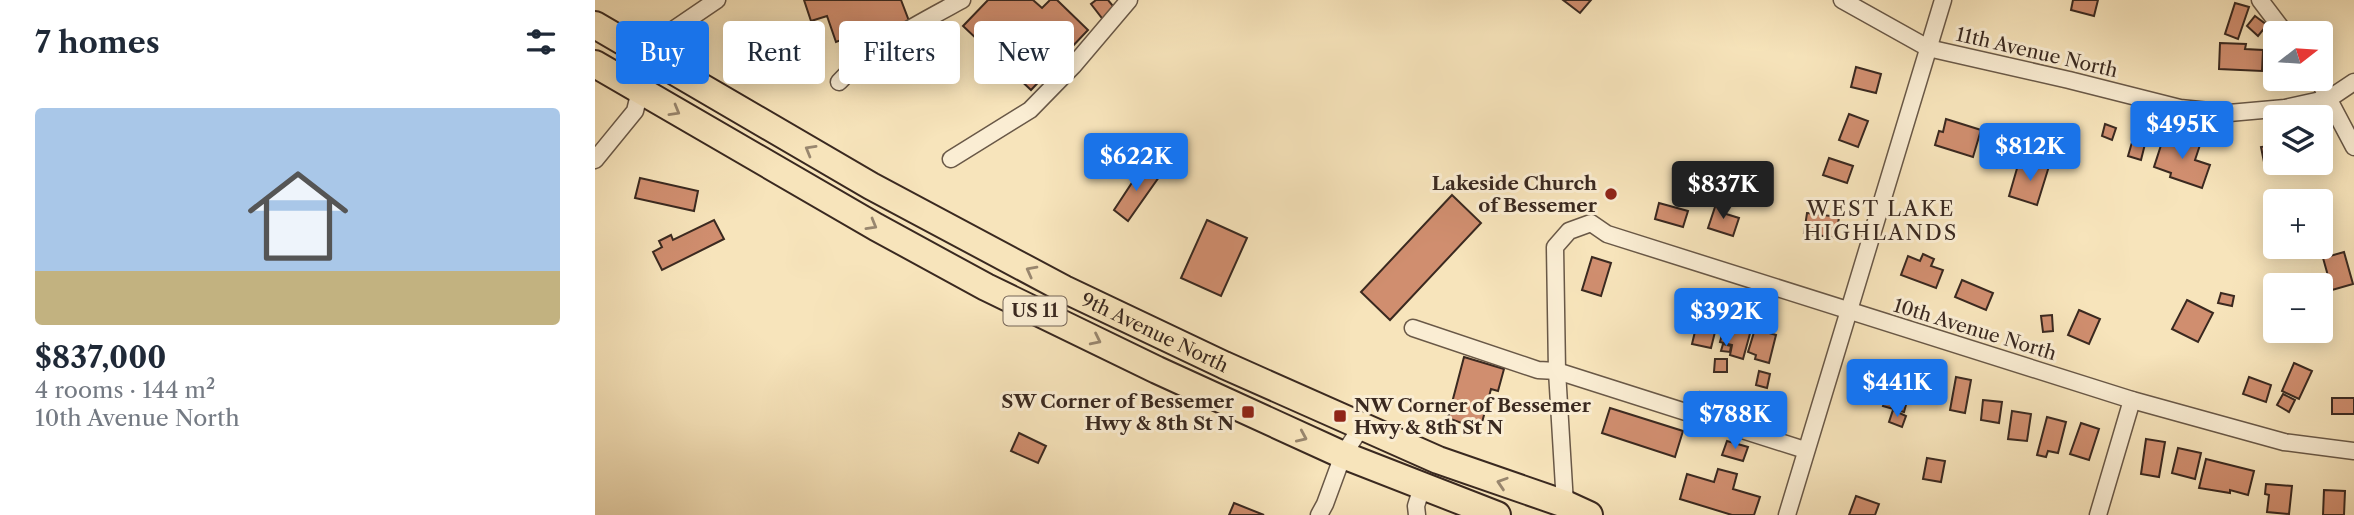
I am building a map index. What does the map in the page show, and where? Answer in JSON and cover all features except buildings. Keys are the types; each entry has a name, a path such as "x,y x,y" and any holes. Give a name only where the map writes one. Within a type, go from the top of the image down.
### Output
{"main road":[{"name":"9th Avenue North","path":"595,25 616,38"},
{"name":"9th Avenue North","path":"595,64 986,287 1157,370 1343,455 1497,515"},
{"name":"9th Avenue North","path":"695,84 871,186 1064,289 1224,365 1362,426 1489,479 1565,504 1589,515"}],"street":[{"path":"686,21 717,0"},
{"path":"924,21 962,0"},
{"path":"951,159 1030,110 1073,66 1129,0"},
{"name":"11th Avenue North","path":"1842,0 1927,48 2180,108 2229,113 2285,108 2330,98 2354,82"},
{"path":"1787,515 1943,0"},
{"path":"2260,0 2276,21"},
{"path":"595,160 635,111 642,84"},
{"path":"2326,91 2354,147"},
{"name":"10th Avenue North","path":"1557,370 1555,247 1569,231 1591,223 1607,234 2133,400 2284,442 2354,451"},
{"path":"1413,328 1538,370 1557,370 1805,450"},
{"path":"1557,370 1565,504"},
{"path":"2098,515 2133,400"},
{"path":"1319,515 1343,455 1362,426"},
{"path":"1417,515 1416,506 1422,487"}],"place":[{"name":"Lakeside Church of Bessemer","path":"1611,194"},
{"name":"SW Corner of Bessemer Hwy & 8th St N","path":"1248,412"},
{"name":"NW Corner of Bessemer Hwy & 8th St N","path":"1340,416"}],"district":[{"name":"WEST LAKE HIGHLANDS","path":"1881,221"}]}
